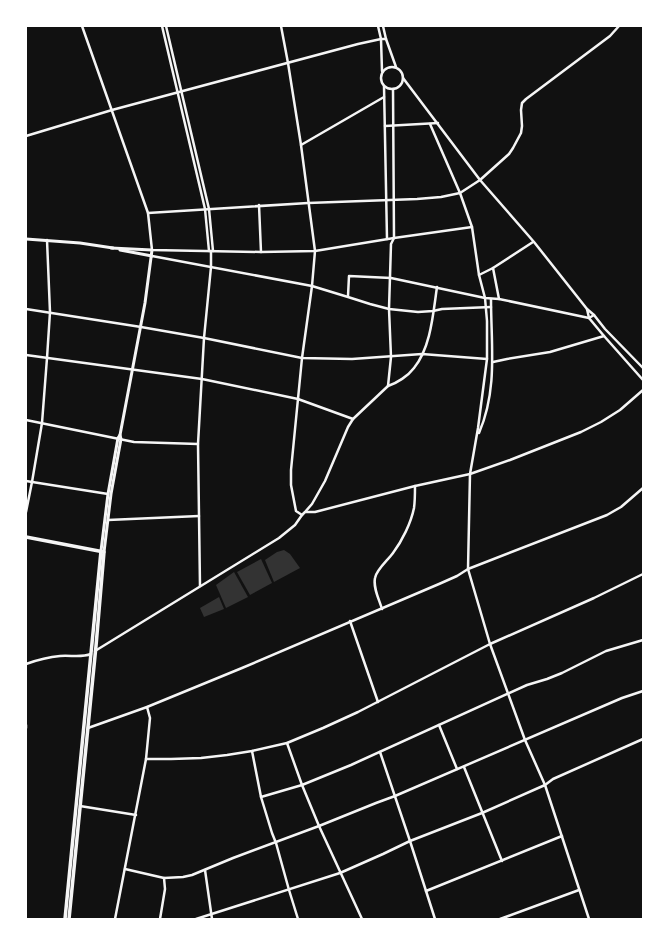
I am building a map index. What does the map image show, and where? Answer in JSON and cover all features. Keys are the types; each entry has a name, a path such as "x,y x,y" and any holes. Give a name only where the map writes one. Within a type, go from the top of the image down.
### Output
{"main road":[{"path":"26,537 102,552 94,646 91,654 86,728"},
{"path":"69,919 68,912 73,837 78,806 95,651 94,646"},
{"path":"65,919 68,912 77,837 78,806"}],"street":[{"path":"82,26 148,213 152,250 141,327 109,494 102,552"},
{"path":"162,26 205,209 211,251"},
{"path":"166,26 209,208 211,267 204,338 198,444 200,586"},
{"path":"281,26 301,145 315,251 312,286 302,358 291,470 291,485 296,510 302,515"},
{"path":"378,26 381,40 382,72 380,79 384,86 388,239 391,244"},
{"path":"383,26 396,67 480,180 534,242 586,309 594,315 605,329 643,368"},
{"path":"148,213 259,205 387,201 441,197 460,192 480,180 509,154 518,140 522,126 522,103 526,98 610,36 620,26"},
{"path":"26,136 181,91 386,39"},
{"path":"382,72 390,66 396,67"},
{"path":"384,86 393,89 401,84 403,78"},
{"path":"388,386 391,357 391,244 394,238 393,89"},
{"path":"301,145 384,97"},
{"path":"385,126 438,123"},
{"path":"430,124 460,192 472,228 479,275 486,307 487,359 477,438 470,474 468,569 490,644 525,740 545,785 589,919"},
{"path":"259,205 261,252"},
{"path":"111,248 261,252 315,251 394,238 472,228"},
{"path":"26,239 80,243 111,248 312,286 390,309 434,312 442,309 491,307"},
{"path":"26,512 42,423 50,312 47,240"},
{"path":"479,275 493,268 534,242"},
{"path":"493,268 499,299"},
{"path":"348,297 349,276 391,278 589,318 594,315"},
{"path":"95,651 279,538 295,525 312,504 325,481 348,427 353,420 388,386 396,383 413,370 418,362 430,333 437,288"},
{"path":"477,438 486,414 492,379 493,362 491,299"},
{"path":"26,309 204,338 302,358 352,359 422,354 487,359"},
{"path":"586,309 589,318 643,380"},
{"path":"493,362 550,352 604,336"},
{"path":"26,355 202,379 298,399 353,420"},
{"path":"629,364 636,361"},
{"path":"305,512 315,512 415,486 470,474 516,458 581,432 601,422 620,410 643,390"},
{"path":"26,420 119,437 134,442 198,444"},
{"path":"26,481 109,494"},
{"path":"382,608 376,590 376,575 396,549 408,525 414,507 415,486"},
{"path":"86,728 146,707 457,576 468,569 607,515 621,507 643,488"},
{"path":"106,520 199,516"},
{"path":"146,759 171,760 227,755 252,751 287,742 323,728 378,702 490,644 594,598 643,574"},
{"path":"350,621 378,702"},
{"path":"261,797 302,785 439,726 508,694 547,680 606,651 643,640"},
{"path":"26,664 60,656 85,656 91,654"},
{"path":"125,869 164,878 188,876 201,872 395,796 622,698 643,691"},
{"path":"115,919 146,759 150,718 146,707"},
{"path":"439,726 457,769"},
{"path":"196,919 340,873 410,841 482,813 643,739"},
{"path":"287,742 302,785 319,826 362,919"},
{"path":"252,751 261,797 276,842 298,919"},
{"path":"380,752 435,919"},
{"path":"464,767 502,861"},
{"path":"78,806 136,815"},
{"path":"426,891 562,836"},
{"path":"205,870 212,919"},
{"path":"160,919 165,889 164,878"},
{"path":"500,919 579,890"}],"shaded area":[{"path":"284,550 290,554 300,568 274,582 265,560 277,552"},
{"path":"261,559 272,583 250,595 237,572"},
{"path":"234,572 248,597 226,608 216,585"},
{"path":"219,597 224,609 204,617 200,608"}]}
